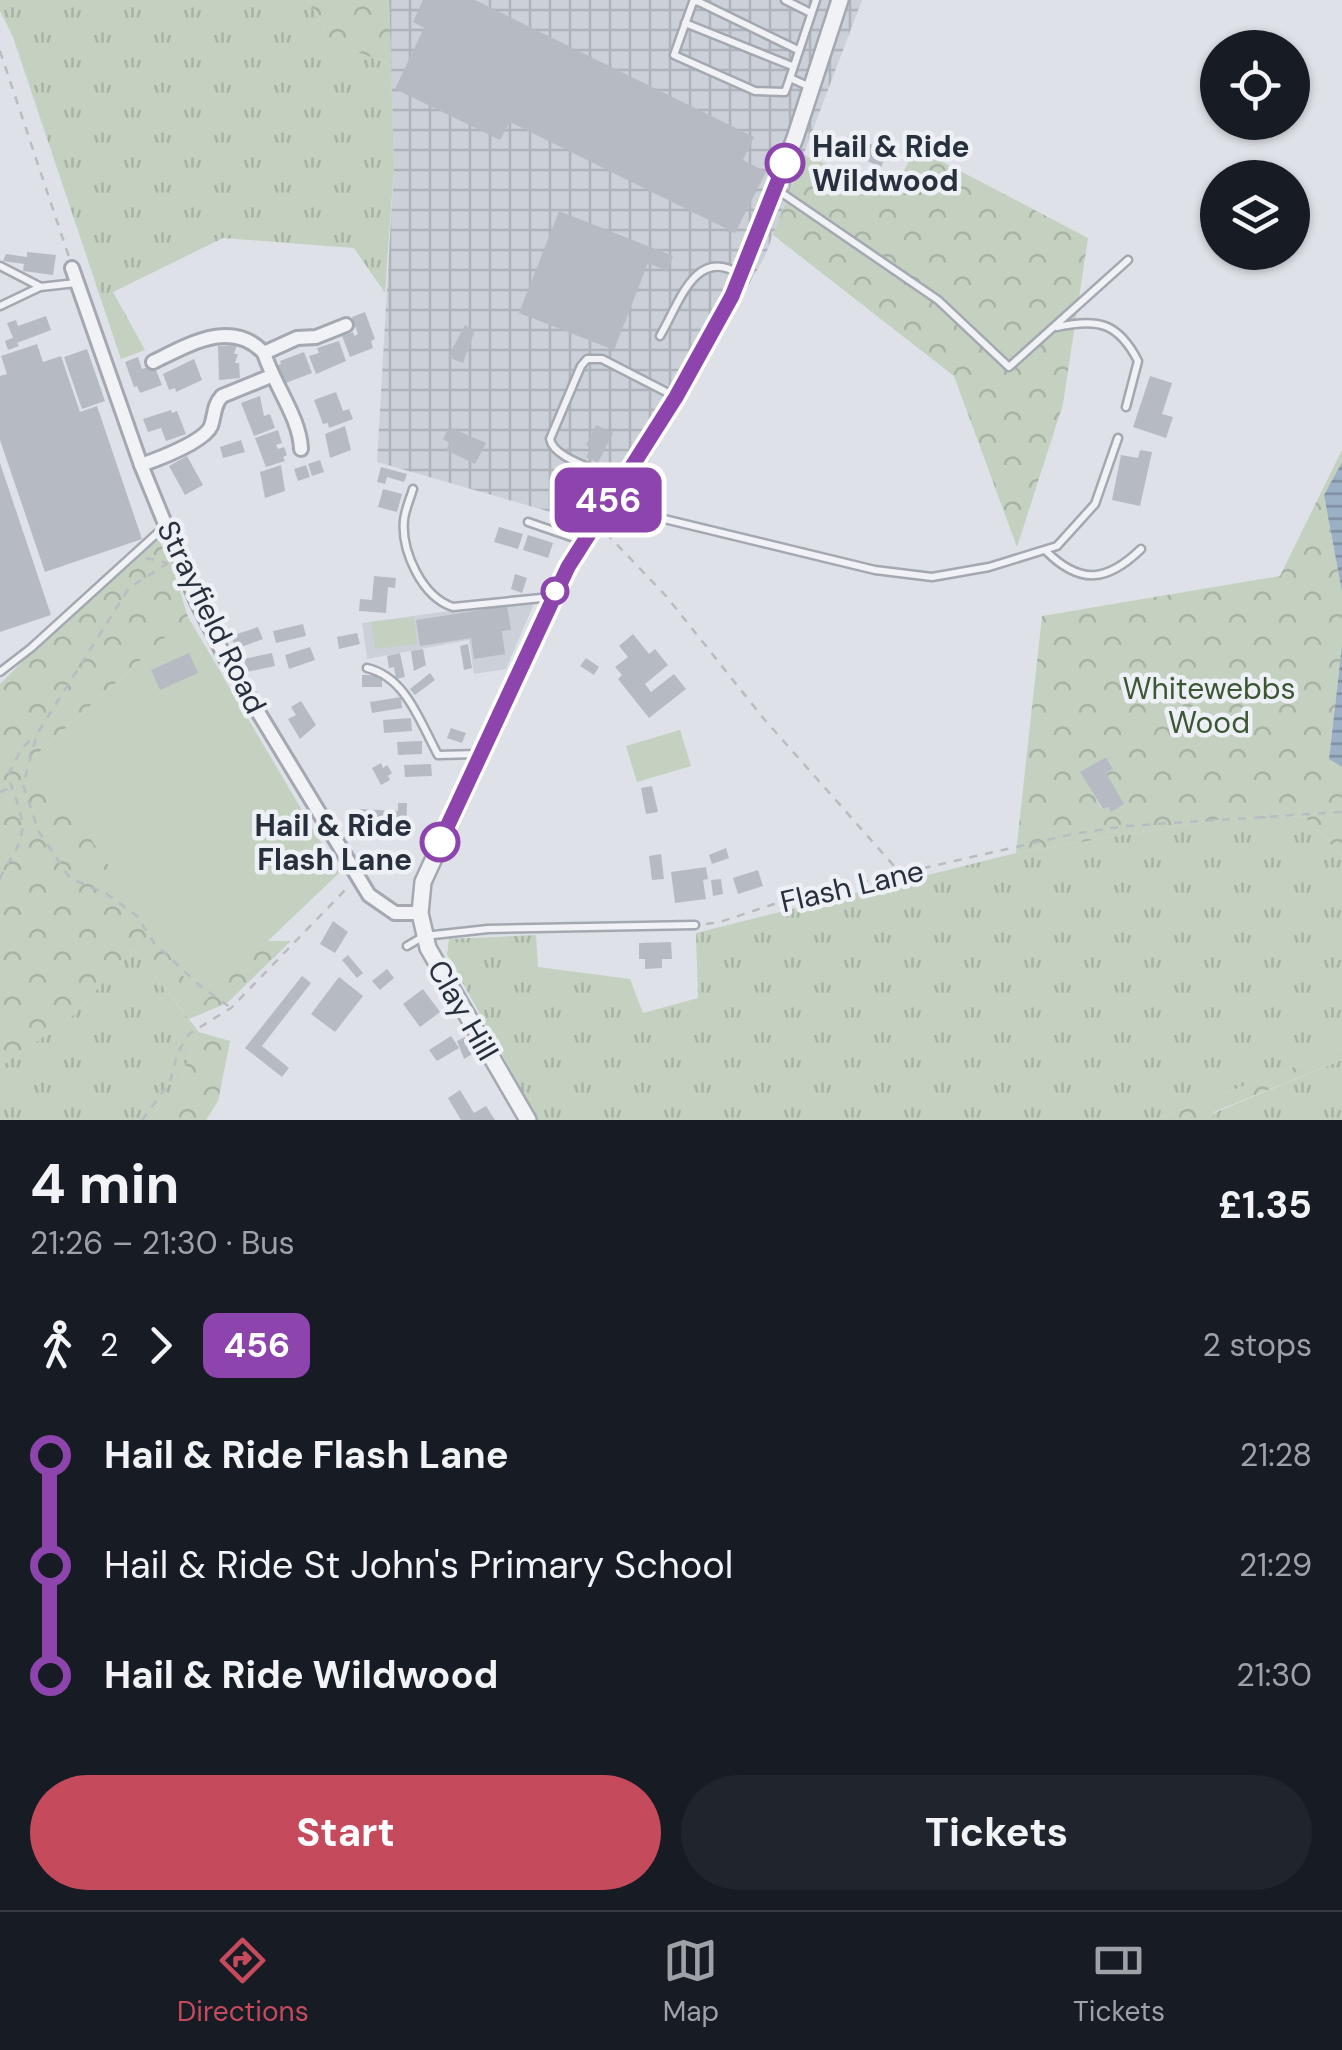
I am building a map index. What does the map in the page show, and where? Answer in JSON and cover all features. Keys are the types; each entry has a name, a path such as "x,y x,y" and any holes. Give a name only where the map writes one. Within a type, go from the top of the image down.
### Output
{"street":[{"name":"Clay Hill","path":"528,1120 435,963 424,936 420,913 427,871 552,597 594,522 676,397 732,296 775,188 840,0"},
{"name":"Strayfield Road","path":"72,268 165,526 173,560 226,659 369,895 394,912 420,913"},
{"path":"264,353 297,338 316,337 346,325"},
{"path":"153,362 213,337 243,336 264,353 271,376 298,426 301,450"},
{"path":"142,464 205,434 222,396 271,376"}],"lane":[{"path":"785,0 811,14"},
{"path":"798,50 697,1 684,23 674,55 755,92 785,92 816,0"},
{"path":"684,23 792,66"},
{"path":"790,78 811,88"},
{"path":"775,188 938,300 1010,368 1128,260"},
{"path":"660,336 702,269 713,264 740,274"},
{"path":"0,266 40,286"},
{"path":"0,306 40,286 78,283"},
{"path":"1055,328 1076,323 1103,324 1121,336 1138,361 1126,407"},
{"path":"620,483 556,453 550,446 580,366 587,359 602,360 676,397"},
{"path":"608,500 623,509 837,561 932,577 989,567 1058,546 1095,504 1118,438"},
{"path":"413,489 404,520 405,537 414,565 438,600 453,607 552,597"},
{"path":"528,522 583,540"},
{"path":"0,672 165,526"},
{"path":"1046,551 1062,567 1082,574 1113,573 1141,549"},
{"path":"366,668 384,672 399,684 438,754 481,754"},
{"path":"408,946 424,936 488,929 694,925"}],"path":[{"path":"0,52 72,268"},
{"path":"594,522 666,596 764,719 902,874"},
{"path":"136,551 150,561 173,560"},
{"path":"0,880 21,840 22,820 8,775 16,757 37,734 129,588 173,560"},
{"path":"37,734 24,785 38,832 70,878 107,894 137,916 154,943 231,1008"},
{"path":"0,792 11,787"},
{"name":"Flash Lane","path":"694,925 720,922 792,898 1073,834 1125,826 1342,812"},
{"path":"142,1120 170,1082 178,1052 190,1034 231,1008 356,877"}],"shaded area":[{"path":"389,0 862,0 765,256 649,461 606,528 377,462 394,167"},
{"path":"536,599 506,669 474,674 469,640 367,659 362,623"}],"green space":[{"path":"0,0 308,0 331,42 391,65 394,167 385,293 354,248 223,238 113,292 145,350 121,359 13,37 0,11"},
{"path":"308,0 389,0 391,65 331,42"},
{"path":"916,148 1088,238 1063,404 1017,547 954,376 773,235 804,155 893,191"},
{"name":"Whitewebbs Wood","path":"1342,450 1342,462 1324,495 1342,592 1342,645 1329,758 1342,767 1342,856 1304,816 1212,820 1016,853 1042,616 1280,576","holes":["1106,757 1113,768 1106,773 1111,811 1108,807 1102,809 1081,772"]},
{"path":"158,538 172,566 188,617 35,756 202,1003 265,941 291,941 227,1003 189,1019 134,950 70,1018 0,1067 0,684 94,590"},
{"path":"188,617 339,873 202,1004 35,756"},
{"path":"414,617 417,644 375,649 371,622"},
{"path":"680,730 691,766 637,782 626,746"},
{"path":"1304,816 1342,856 1342,1049 1154,1120 538,1120 447,954 449,939 536,935 538,967 630,979 643,1013 698,998 696,933 1016,853 1212,820"},
{"path":"134,950 199,1032 178,1086 148,1120 0,1120 0,1067 70,1018"},
{"path":"199,1032 230,1041 218,1101 206,1120 148,1120 178,1086"},
{"path":"1342,1049 1342,1060 1214,1112 1211,1120 1154,1120"},
{"path":"1342,1060 1342,1120 1211,1120 1214,1113"}],"water":[{"path":"1342,462 1342,592 1324,495"},
{"path":"1342,645 1342,767 1329,759"}],"building":[{"path":"423,0 475,0 754,137 743,160 766,172 735,233 510,122 500,140 395,89 424,28 413,22"},
{"path":"849,134 888,152 881,167 842,150"},
{"path":"559,211 673,256 667,271 648,263 614,350 519,313"},
{"path":"27,252 56,255 53,275 23,271 24,264 3,261 6,254 27,257"},
{"path":"365,312 375,339 371,341 373,348 350,357 342,336 358,334 352,317"},
{"path":"46,316 51,330 8,350 5,341 13,338 7,323 16,320 18,326"},
{"path":"465,325 475,330 463,363 448,357"},
{"path":"339,341 346,361 316,374 309,356 319,353 317,348"},
{"path":"37,344 43,362 61,356 80,412 97,406 142,539 45,572 0,440 0,376 7,374 1,356"},
{"path":"237,345 234,354 238,354 235,363 239,363 240,378 219,380 218,346"},
{"path":"87,349 105,401 82,409 64,357"},
{"path":"304,352 312,373 283,384 276,366"},
{"path":"138,357 142,369 154,365 162,385 140,393 134,387 125,362"},
{"path":"194,359 202,380 176,392 175,388 169,390 163,374"},
{"path":"1150,376 1172,383 1162,414 1173,417 1166,438 1133,427"},
{"path":"336,392 343,411 349,409 353,419 329,428 328,423 323,424 314,400"},
{"path":"260,396 264,416 270,414 275,428 254,436 241,403"},
{"path":"177,411 186,434 166,441 161,428 148,432 143,419"},
{"path":"596,425 613,433 598,463 586,457 591,448 586,445"},
{"path":"345,426 351,450 330,458 325,434"},
{"path":"449,427 486,443 475,464 446,450 450,443 443,439"},
{"path":"278,430 282,443 276,445 278,449 284,447 287,455 283,457 285,461 266,467 255,438"},
{"path":"241,440 245,452 223,458 220,447"},
{"path":"1140,450 1152,452 1140,506 1112,500 1121,455 1138,458"},
{"path":"187,456 203,485 185,495 169,466"},
{"path":"320,460 324,472 312,476 308,464"},
{"path":"0,463 51,615 0,632"},
{"path":"281,465 285,491 265,498 260,472"},
{"path":"306,465 310,477 298,481 294,469"},
{"path":"381,467 407,474 404,482 387,477 385,484 377,482"},
{"path":"383,489 402,494 397,512 378,507"},
{"path":"499,527 523,534 518,549 494,542"},
{"path":"528,535 553,543 548,558 523,550"},
{"path":"515,574 527,578 522,593 511,589"},
{"path":"374,576 396,578 395,588 388,587 386,613 359,611 360,599 372,600"},
{"path":"507,606 511,630 502,631 505,654 474,659 471,638 420,646 416,620"},
{"path":"303,624 306,636 276,643 273,631"},
{"path":"258,627 263,639 236,649 231,636"},
{"path":"357,633 360,644 339,649 337,637"},
{"path":"633,634 649,654 655,649 668,665 645,684 651,692 674,674 686,689 649,718 618,679 622,675 615,667 628,657 619,646"},
{"path":"468,644 472,668 464,670 460,646"},
{"path":"310,647 315,660 289,669 285,655"},
{"path":"423,649 426,665 414,671 411,651"},
{"path":"189,653 198,673 160,690 151,670"},
{"path":"272,653 275,666 247,672 244,659"},
{"path":"400,653 405,677 396,679 387,656"},
{"path":"586,658 599,667 594,675 580,666"},
{"path":"430,673 435,680 415,695 410,689"},
{"path":"362,675 382,675 382,687 362,687"},
{"path":"401,697 402,708 372,713 370,702"},
{"path":"301,701 316,725 300,739 288,719 296,715 291,707"},
{"path":"411,718 412,731 384,733 383,720"},
{"path":"451,728 466,733 462,743 447,738"},
{"path":"422,741 422,754 398,755 397,742"},
{"path":"1106,757 1113,769 1106,773 1124,804 1111,812 1108,807 1103,809 1080,772"},
{"path":"381,763 392,773 388,776 390,780 381,785 372,768"},
{"path":"431,764 432,776 405,777 404,765"},
{"path":"652,786 658,812 646,814 641,788"},
{"path":"398,803 407,803 406,828 370,827 369,833 362,833 360,809 398,811"},
{"path":"726,848 729,858 712,864 709,855"},
{"path":"661,854 664,879 652,880 649,856"},
{"path":"706,867 706,899 675,903 671,872"},
{"path":"758,870 763,886 738,894 733,878"},
{"path":"721,879 723,894 713,896 711,880"},
{"path":"333,921 348,932 335,953 320,944"},
{"path":"671,942 672,959 662,959 662,968 645,969 645,959 639,959 639,943"},
{"path":"348,955 363,973 357,978 342,960"},
{"path":"387,969 394,978 380,990 372,981"},
{"path":"302,976 311,983 262,1046 289,1068 282,1077 245,1048"},
{"path":"339,977 363,996 335,1032 311,1014"},
{"path":"423,989 440,1012 420,1027 403,1004"},
{"path":"451,1036 459,1048 437,1061 429,1050"},
{"path":"465,1037 474,1053 464,1059 457,1041"},
{"path":"460,1090 474,1113 486,1106 495,1120 461,1120 448,1098"}],"bus line":[{"name":"456","path":"440,842 568,567 676,397 732,296 785,163"}],"place":[{"name":"Hail & Ride Wildwood","path":"785,163"},
{"name":"Hail & Ride Flash Lane","path":"440,842"}]}
